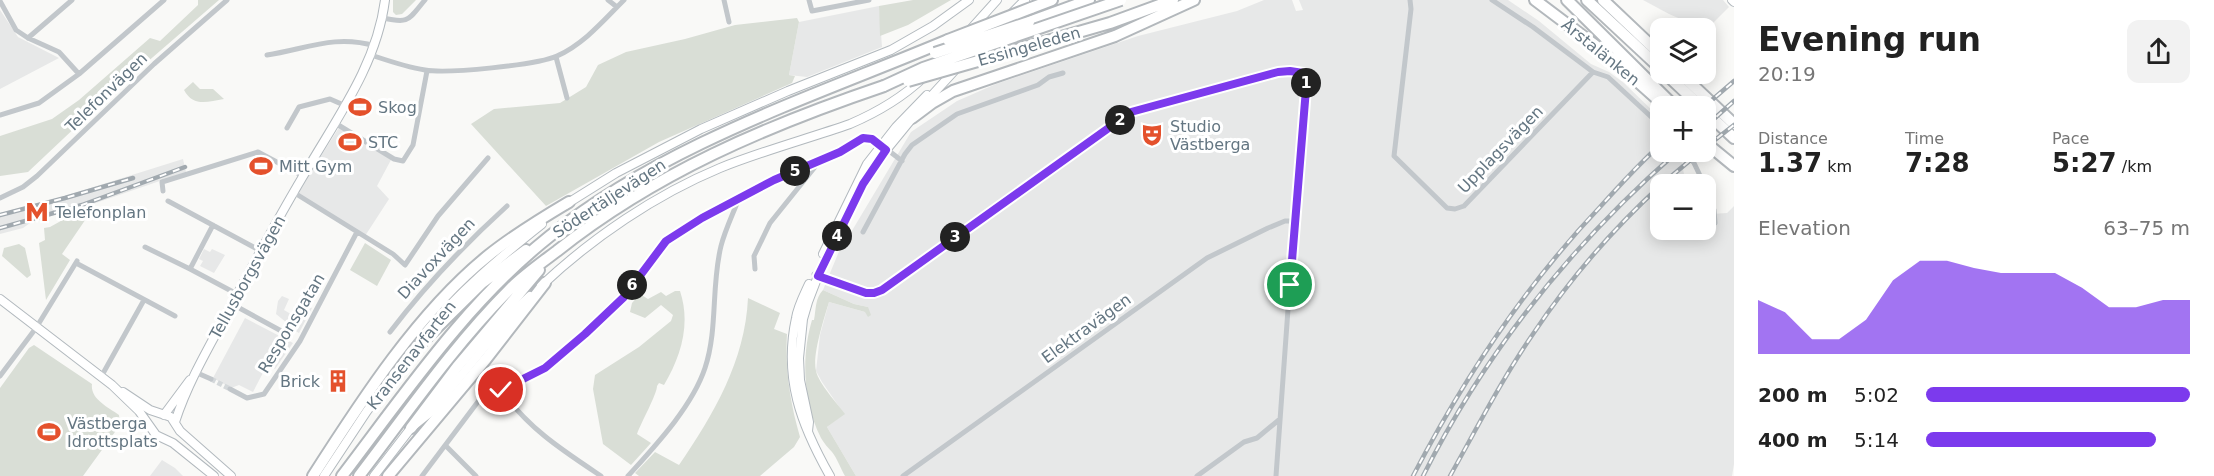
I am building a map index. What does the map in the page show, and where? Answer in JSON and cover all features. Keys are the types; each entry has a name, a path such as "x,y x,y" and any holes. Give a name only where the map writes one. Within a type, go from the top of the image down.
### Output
{"highway":[{"name":"Essingeleden","path":"861,76 1028,4 1052,0"},
{"path":"861,76 1029,22 1089,0"},
{"path":"884,87 923,68 1121,0"},
{"name":"Essingeleden","path":"884,87 1119,19 1173,0"},
{"path":"912,118 953,91 1136,28 1194,0"},
{"name":"Årstalänken","path":"1535,0 1608,55 1654,96"},
{"path":"1567,0 1664,96"},
{"path":"1587,0 1650,59"},
{"path":"1603,0 1650,45"},
{"name":"Södertäljevägen","path":"344,474 467,315 504,277 550,236 624,185 666,161 764,114 861,76"},
{"path":"1677,84 1689,96"},
{"path":"1692,84 1734,124"},
{"name":"Södertäljevägen","path":"359,476 475,326 513,286 593,222 633,197 726,147 806,113 884,87"},
{"path":"1716,121 1734,138"},
{"path":"1716,151 1734,166"},
{"path":"313,476 386,368 439,304 469,272 533,223 569,202"},
{"path":"410,354 482,283 517,256 550,236"},
{"path":"411,428 494,321 530,282 546,260"},
{"path":"388,476 486,359 544,283"}],"street":[{"path":"28,38 72,0"},
{"path":"0,115 39,103 80,74 164,0"},
{"name":"Telefonvägen","path":"0,198 23,187 38,176 154,64 227,0"},
{"name":"Tellusborgsvägen","path":"175,424 193,375 293,192 346,106 375,46 383,18 385,0"},
{"path":"383,18 404,21 409,19 425,0"},
{"path":"608,0 617,7"},
{"path":"371,55 427,71 504,66 556,57 582,40 624,0"},
{"path":"724,0 729,22"},
{"path":"808,0 812,11 869,0"},
{"name":"Södertäljevägen","path":"569,202 701,129 899,46 933,27 969,0"},
{"name":"Södertäljevägen","path":"374,476 411,428 431,412 516,309 583,249 686,185 721,168 850,124 893,102 911,89 958,45 997,0"},
{"name":"Upplagsvägen","path":"1410,0 1411,9 1394,156 1447,208 1455,209 1464,206 1593,72"},
{"path":"1492,0 1533,27 1593,72 1608,77 1650,116"},
{"path":"0,2 16,30 59,52 80,74"},
{"path":"830,476 803,423 797,402 792,358 796,318 857,181 920,101 1028,4"},
{"path":"267,55 326,41 343,40 375,46"},
{"path":"556,57 567,98"},
{"path":"335,123 394,159 403,161 413,145 427,71"},
{"path":"816,275 866,293 882,290 1131,112 1278,72 1303,73 1306,89 1276,476"},
{"path":"863,232 912,145 957,114 1038,85 1049,77 1063,73"},
{"path":"884,147 946,78"},
{"path":"287,128 298,107 330,99 346,106"},
{"path":"422,476 483,395 503,389 545,368 624,297 666,241 739,198 774,180 820,161 863,138 872,139 902,160"},
{"path":"163,192 162,182 258,152 303,176"},
{"path":"293,192 393,254 405,265 438,216 489,158"},
{"path":"755,269 754,256 770,223 820,161"},
{"path":"628,476 664,434 690,398 705,370 713,332 721,245 739,198"},
{"path":"168,201 261,251"},
{"name":"Kransenavfarten","path":"324,476 416,343 450,303 476,278 569,202"},
{"name":"Diavoxvägen","path":"390,332 428,283 477,232 507,206"},
{"name":"Elektravägen","path":"903,476 1207,258 1268,228 1285,221 1295,221"},
{"path":"190,269 213,225"},
{"name":"Responsgatan","path":"230,389 247,398 264,394 300,341 357,232"},
{"path":"146,247 237,294"},
{"path":"0,376 36,328 77,262 175,316"},
{"path":"0,299 112,385 139,411 156,435 184,451 214,476"},
{"path":"101,376 144,300"},
{"path":"232,304 285,333"},
{"path":"193,375 211,379"},
{"name":"Tellusborgsvägen","path":"162,415 193,375"},
{"path":"112,385 162,415 171,417 188,440 231,476"},
{"path":"503,389 527,422 550,443 601,476"},
{"path":"152,429 153,422 162,415"},
{"path":"1197,476 1244,442 1257,438 1280,419"},
{"path":"163,438 172,435 175,424"},
{"path":"446,446 476,476"}],"shaded area":[{"path":"198,0 219,0 116,89 28,172 0,176 0,136 52,119 79,100 150,38 160,41 198,5"},
{"path":"393,0 416,0 402,14 396,15 393,12"},
{"path":"913,0 951,0 908,25 880,36 879,6"},
{"path":"1264,0 1292,0 1296,11 1303,10 1299,0 1508,0 1539,21 1591,64 1609,72 1624,83 1650,108 1650,162 1682,162 1684,174 1650,174 1650,240 1716,240 1716,214 1727,213 1734,206 1734,464 1732,476 856,476 827,427 844,414 816,371 820,335 829,302 865,312 868,307 854,304 823,290 840,249 911,132 957,101 996,84 1138,36 1237,11"},
{"path":"1643,0 1723,0 1729,7 1716,20 1716,18 1678,18"},
{"path":"879,6 882,47 807,77 789,75 799,22"},
{"path":"0,10 18,37 59,58 0,89"},
{"path":"797,18 799,22 789,75 795,76 792,83 659,142 546,206 471,124 494,109 560,103 586,87 598,65 626,52 735,25"},
{"path":"193,82 200,89 213,89 224,99 201,102 192,99 184,90"},
{"path":"340,126 392,158 377,186 389,199 365,236 297,194"},
{"path":"183,159 186,172 87,206 33,221 23,228 0,234 0,213 65,196"},
{"path":"94,207 62,254 70,260 46,300 39,243 45,240 44,228 77,212"},
{"path":"365,243 391,260 377,286 350,270"},
{"path":"19,244 25,248 31,275 27,278 2,256 4,248"},
{"path":"204,249 210,252 212,249 225,255 214,273 200,266 203,261 199,259"},
{"path":"823,290 854,304 868,307 871,315 868,317 865,312 829,302 819,337 815,364 824,387 845,414 827,427 856,476 845,476 834,454 821,438 807,395 805,364 808,334 812,320 814,320 817,300"},
{"path":"680,291 685,316 682,340 670,374 664,385 659,383 657,386 637,434 651,443 631,465 603,444 593,389 595,375 639,347 671,321 673,315 661,305 645,318 630,312 632,303 640,294 648,299 661,292 666,296"},
{"path":"282,296 289,299 284,310 301,320 309,307 312,308 299,333 286,326 287,323 276,314 278,301"},
{"path":"748,298 780,313 774,329 787,334 789,386 800,437 794,447 760,476 639,476 635,473 655,452 679,465 704,426 726,386 734,365 746,321"},
{"path":"245,318 293,343 275,369 267,365 253,392 239,385 231,388 213,378"},
{"name":"Västberga Idrottsplats","path":"34,345 92,384 97,398 119,415 120,425 83,476 0,476 0,388 29,348"},
{"path":"162,460 175,468 183,476 150,476"}],"tunnel":[{"path":"211,379 230,389"}],"railway":[{"path":"1716,97 1734,81"},
{"path":"1716,117 1734,101"},
{"path":"1716,139 1734,125"},
{"path":"1413,476 1453,404 1521,301 1572,238 1650,155"},
{"path":"1423,476 1474,386 1534,302 1602,224 1666,162"},
{"path":"1674,174 1688,162"},
{"path":"0,228 82,205 185,167"},
{"path":"0,215 133,178"},
{"path":"1450,476 1511,368 1561,294 1592,256 1650,196"}],"place":[{"name":"Skog","path":"360,107"},
{"name":"Studio Västberga","path":"1152,135"},
{"name":"STC","path":"350,142"},
{"name":"Mitt Gym","path":"261,166"},
{"name":"Telefonplan","path":"37,212"},
{"name":"Brick","path":"338,381"},
{"name":"Västberga Idrottsplats","path":"49,432"}],"route":[{"path":"501,390 545,368 585,334 624,297 666,241 739,198 774,180 840,152 863,138 875,140 886,150 863,184 818,276 866,293 874,293 882,290 1131,112 1278,72 1298,71 1305,77 1306,89 1290,285"}]}
